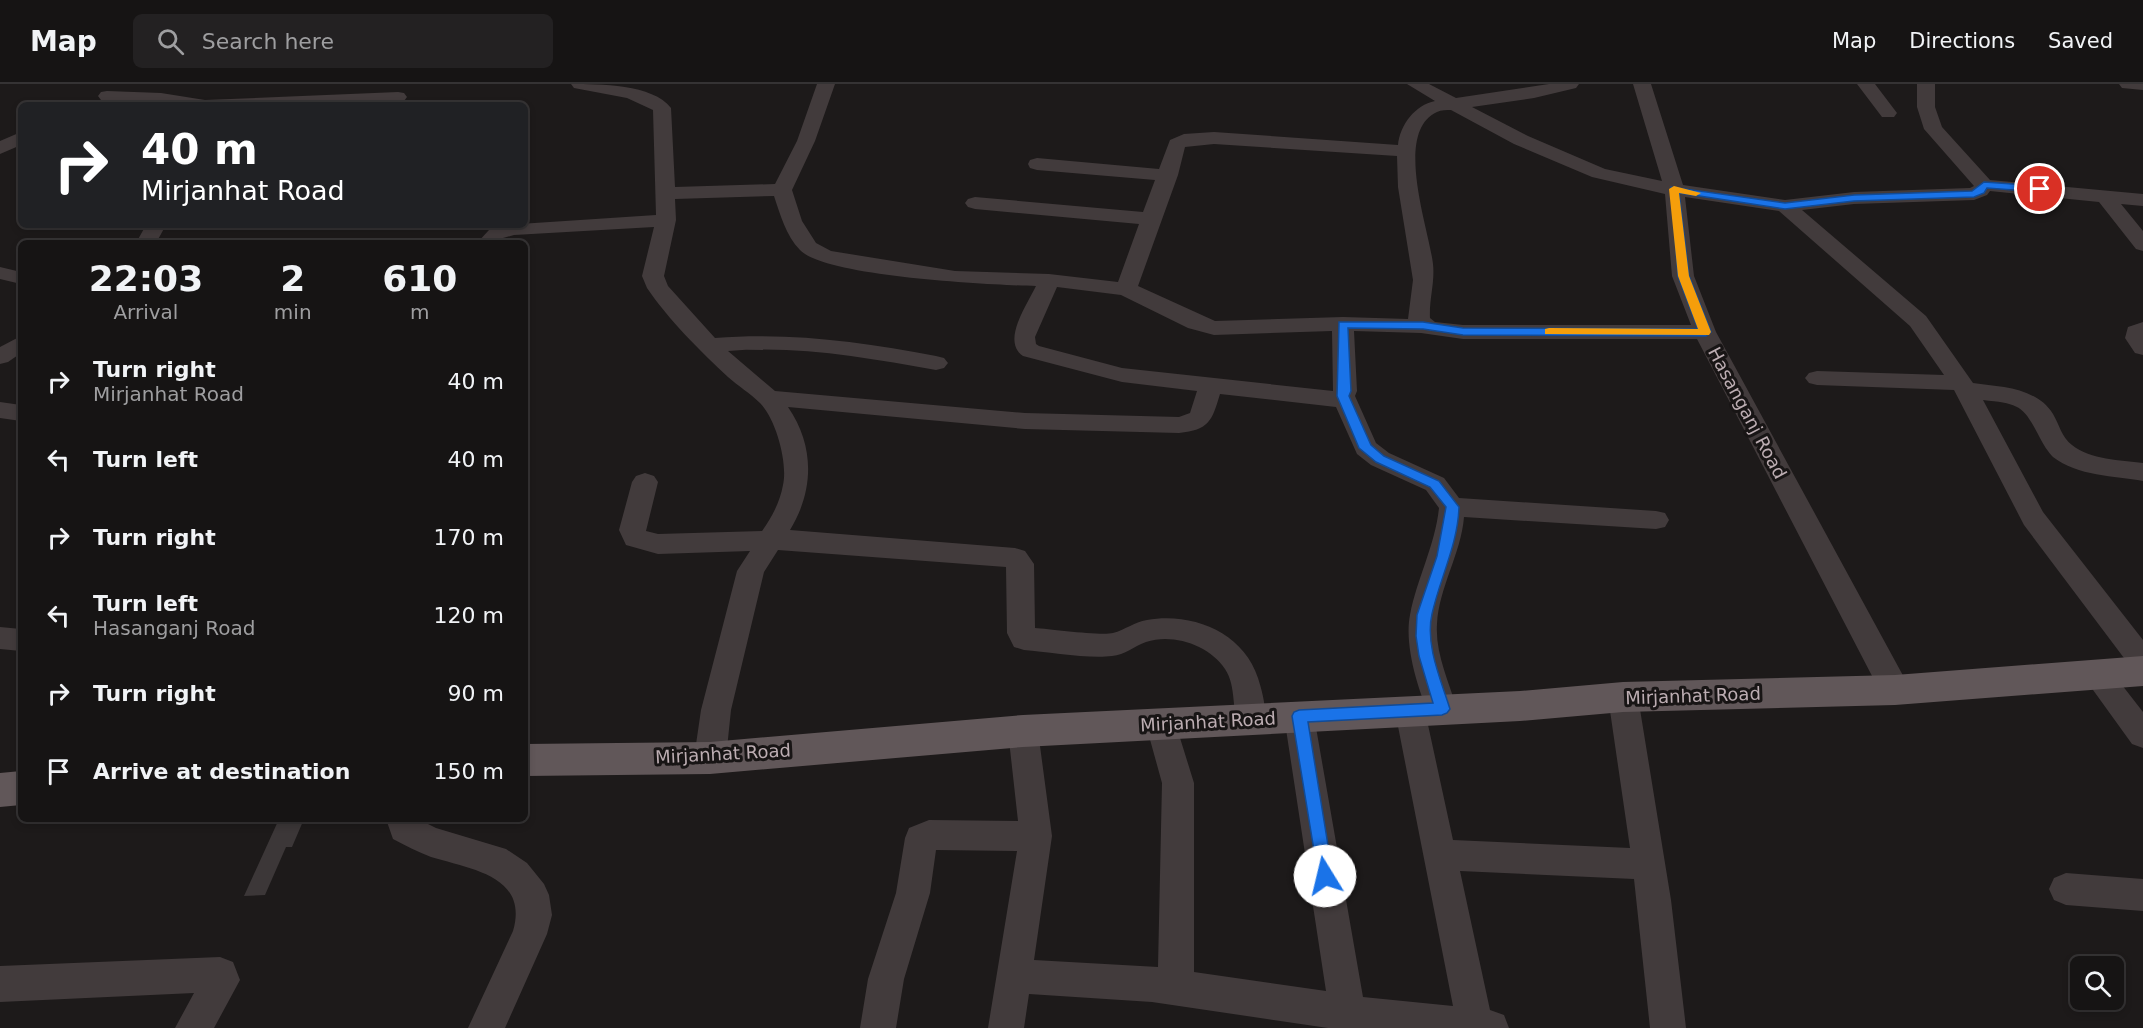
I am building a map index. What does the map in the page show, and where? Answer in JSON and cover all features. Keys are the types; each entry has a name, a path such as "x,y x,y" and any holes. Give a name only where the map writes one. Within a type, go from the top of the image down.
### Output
{"main road":[{"name":"Mirjanhat Road","path":"528,760 710,759 1023,731 1251,722 1299,716 1520,706 1623,697 1895,690 2143,672"},
{"path":"0,790 18,788"}],"street":[{"path":"94,102 132,84"},
{"path":"230,102 255,84"},
{"path":"580,84 628,93 651,100 662,108 666,220 653,276 658,288 709,345 737,373 769,398 788,429 797,474 787,514 751,571 737,619 716,710 710,759"},
{"path":"826,84 806,141 782,190 792,222 808,248 825,256 955,277 1049,280 1126,289 1196,323 1214,328 1343,324 1423,326 1473,332 1706,332"},
{"path":"1416,84 1521,140 1599,173 1674,189 1785,206 1854,198 1974,194 1984,185"},
{"path":"1423,326 1418,316 1424,282 1404,151 1415,121 1420,114 1432,107 1452,102 1534,93 1570,84"},
{"name":"Hasanganj Road","path":"1642,84 1674,189 1683,276 1706,332 1735,392 1895,690"},
{"path":"1866,84 1888,113"},
{"path":"1926,84 1926,107 1932,129 1984,185 2143,200"},
{"path":"2128,84 2143,85"},
{"path":"107,96 161,98 186,102"},
{"path":"290,102 398,97"},
{"path":"1126,289 1177,144 1184,140 1196,138 1404,151"},
{"path":"0,148 18,139"},
{"path":"1037,164 1168,175"},
{"path":"665,193 782,190"},
{"path":"2105,196 2143,245"},
{"path":"975,203 1152,219"},
{"path":"1785,206 1905,308 1930,337 1964,387 2033,518 2143,662"},
{"path":"490,240 496,234 513,229 666,220"},
{"path":"0,273 18,277"},
{"path":"1049,280 1024,337 1025,347 1031,351 1122,375 1334,400 1343,396"},
{"path":"1016,976 1176,986 1384,1018 1483,1027 1438,855 1426,710 1424,615 1446,547 1452,507 1435,484 1380,459 1366,448 1343,396 1345,391 1343,324"},
{"path":"2143,329 2136,332 2136,338 2143,348"},
{"path":"709,345 747,342 846,348 936,363"},
{"path":"0,357 18,345"},
{"path":"1817,378 1964,387 2012,397 2033,406 2040,413 2051,436 2066,454 2093,463 2143,472"},
{"path":"769,398 1024,421 1179,425 1189,424 1201,417 1210,387"},
{"path":"0,410 18,413"},
{"path":"645,482 632,530 635,538 658,544 805,541 1015,558 1020,564 1024,639 1110,645 1123,642 1137,633 1151,630 1177,629 1200,634 1226,651 1237,663 1242,675 1251,722"},
{"path":"1452,507 1656,520"},
{"path":"0,638 18,640"},
{"path":"2098,675 2143,735"},
{"path":"1623,697 1649,864 1668,1028"},
{"path":"1299,716 1347,1012"},
{"path":"1161,725 1178,783 1176,986"},
{"path":"1006,1028 1016,976 1036,836 1023,731"},
{"path":"403,822 405,829 429,841 494,860 515,874 532,895 536,915 530,934 486,1028"},
{"path":"878,1028 886,979 913,893 921,838 929,835 1036,836"},
{"path":"1438,855 1649,864"},
{"path":"2066,889 2143,895"},
{"path":"0,984 219,974 222,980 193,1028"}],"building":[{"path":"278,822 303,822 292,847 286,847 265,895 244,896"}],"slow traffic":[{"path":"1549,332 1706,332 1683,276 1674,189 1696,193"}],"route":[{"path":"1325,876 1299,716 1442,709 1426,656 1423,636 1424,615 1444,556 1452,518 1452,507 1435,484 1380,459 1366,448 1343,396 1345,391 1343,324 1423,326 1463,332 1706,332 1683,276 1674,189 1785,206 1854,198 1974,194 1984,185 2040,189"}]}
